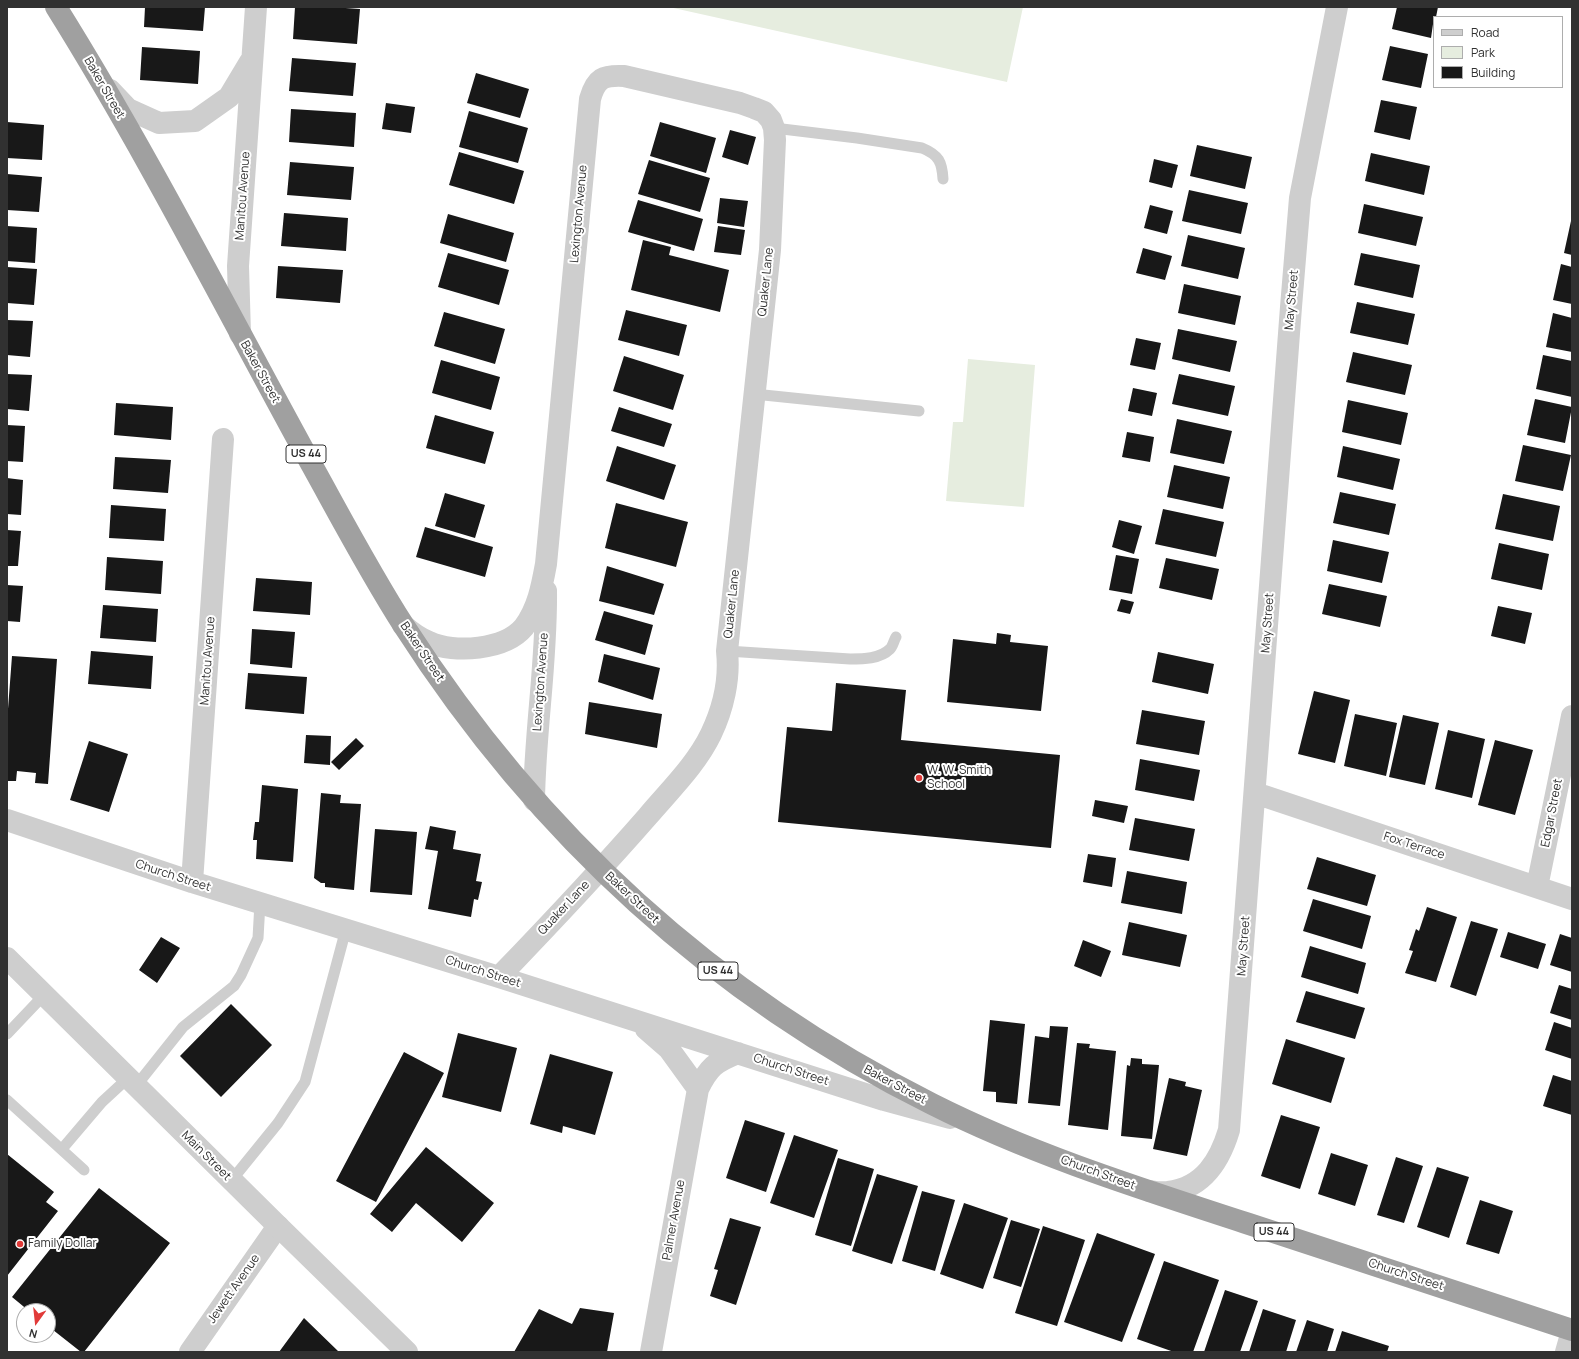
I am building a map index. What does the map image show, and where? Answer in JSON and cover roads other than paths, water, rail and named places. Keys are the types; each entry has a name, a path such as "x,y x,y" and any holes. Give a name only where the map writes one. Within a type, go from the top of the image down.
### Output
{"highway":[{"name":"Baker Street","path":"56,7 129,130 373,575 402,624 434,672 497,756 534,800 600,869 644,911 726,977 772,1011 833,1050 933,1105 979,1127"},
{"name":"Church Street","path":"979,1127 1026,1146 1149,1191 1572,1331"}],"street":[{"name":"Manitou Avenue","path":"240,334 238,266 256,7"},
{"name":"May Street","path":"1149,1191 1168,1192 1188,1187 1205,1175 1215,1165 1224,1148 1229,1130 1300,198 1337,7"},
{"name":"Manitou Avenue","path":"99,78 128,109 159,124 195,121 229,97 252,59"},
{"name":"Lexington Avenue","path":"534,800 536,748 545,638 546,564 590,99 594,86 601,79 613,75 624,76 740,103 764,112 771,120 774,128"},
{"name":"Quaker Lane","path":"499,977 600,869 688,769 711,734 724,696 728,664 727,651 770,250 775,152 774,128"},
{"name":"Manitou Avenue","path":"192,882 223,439"},
{"name":"Lexington Avenue","path":"402,624 415,635 430,643 444,647 462,649 476,648 492,645 508,639 522,628 532,614 539,596 546,564"},
{"name":"Edgar Street","path":"1537,887 1572,716"},
{"name":"Fox Terrace","path":"1255,793 1572,898"},
{"name":"Church Street","path":"7,820 192,882 499,977 637,1022 738,1052 884,1100 979,1127"},
{"name":"Main Street","path":"7,958 407,1352"},
{"path":"637,1022 669,1048 698,1089"},
{"name":"Palmer Avenue","path":"651,1352 698,1089 706,1073 721,1060 738,1052"},
{"name":"Jewett Avenue","path":"190,1352 278,1226"},
{"path":"1566,1352 1572,1331"}],"lane":[{"path":"774,128 857,138 922,148 932,152 939,159 942,168 942,179"},
{"path":"754,394 919,411"},
{"path":"727,651 865,659 880,656 891,648 896,637"},
{"path":"62,1150 102,1102 132,1082 183,1027 234,986 241,975 258,938 260,903"},
{"path":"231,1180 278,1123 304,1082 346,929"},
{"path":"7,1034 44,994"},
{"path":"7,1100 84,1170"}],"place":[{"name":"W. W. Smith School","path":"919,778"},
{"name":"Family Dollar","path":"20,1244"}]}
